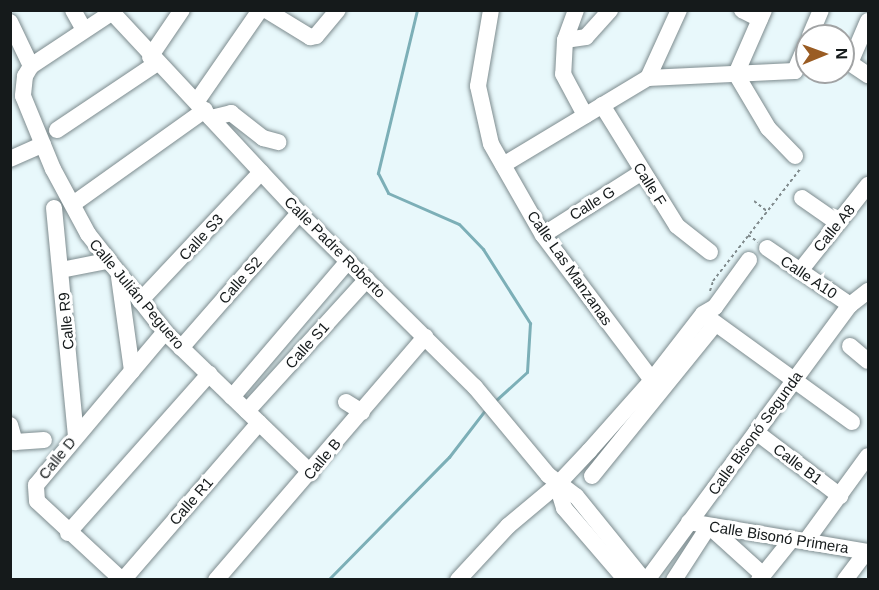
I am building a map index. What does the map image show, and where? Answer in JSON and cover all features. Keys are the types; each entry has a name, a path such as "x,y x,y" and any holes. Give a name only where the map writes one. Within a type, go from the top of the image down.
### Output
{"street":[{"path":"73,10 84,30"},
{"path":"57,130 153,60 182,10"},
{"path":"73,204 204,110 260,10"},
{"path":"266,10 310,37 316,36 338,10"},
{"name":"Calle Las Manzanas","path":"491,10 478,86 491,144 543,235 652,380"},
{"path":"576,10 565,40 563,78 585,115"},
{"path":"565,40 586,37 610,10"},
{"path":"648,78 679,10"},
{"path":"736,74 762,15 742,10"},
{"path":"815,24 821,10"},
{"path":"10,22 32,66 110,12"},
{"name":"Calle Padre Roberto","path":"110,12 299,213 475,387 557,485"},
{"path":"868,23 850,63 868,75"},
{"name":"Calle Julián Peguero","path":"32,66 25,76 17,97 88,234 165,332 311,473"},
{"path":"503,165 648,78 795,71"},
{"path":"736,74 768,128 795,156"},
{"name":"Calle F","path":"602,105 677,226 710,252"},
{"path":"204,110 231,113 263,138 278,142"},
{"path":"10,159 43,144"},
{"name":"Calle S3","path":"140,301 261,172"},
{"name":"Calle G","path":"543,235 642,172"},
{"name":"Calle A8","path":"800,271 868,185"},
{"path":"802,198 838,223"},
{"name":"Calle R9","path":"54,208 76,435"},
{"name":"Calle S2","path":"181,348 299,213"},
{"path":"58,237 88,234"},
{"name":"Calle A10","path":"767,248 850,305"},
{"path":"592,476 709,319 749,260"},
{"path":"61,270 107,261"},
{"path":"232,397 348,261"},
{"path":"119,276 132,371"},
{"name":"Calle S1","path":"247,411 367,279"},
{"name":"Calle Bisonó Segunda","path":"646,579 850,305 868,291"},
{"path":"458,579 507,526 557,485 709,319"},
{"path":"709,319 852,422"},
{"name":"Calle D","path":"114,577 36,501 36,485 165,332"},
{"name":"Calle B","path":"216,579 311,473 425,337"},
{"path":"850,346 868,361"},
{"path":"68,533 209,374"},
{"path":"346,402 362,412"},
{"name":"Calle R1","path":"114,577 260,423"},
{"path":"10,425 15,442 44,440"},
{"name":"Calle B1","path":"756,432 840,496"},
{"path":"674,579 709,526 761,577 840,496 868,456"},
{"path":"557,485 564,508 627,579"},
{"path":"557,485 576,496 646,579"},
{"name":"Calle Bisonó Primera","path":"689,522 867,552"},
{"path":"845,579 867,552"}],"path":[{"path":"708,295 712,281 804,163 795,156"},
{"path":"754,201 767,211"}],"waterway":[{"path":"417,10 378,173 388,193 459,224 483,249 530,323 527,372 495,401"},
{"path":"328,580 449,457 486,409"}]}
